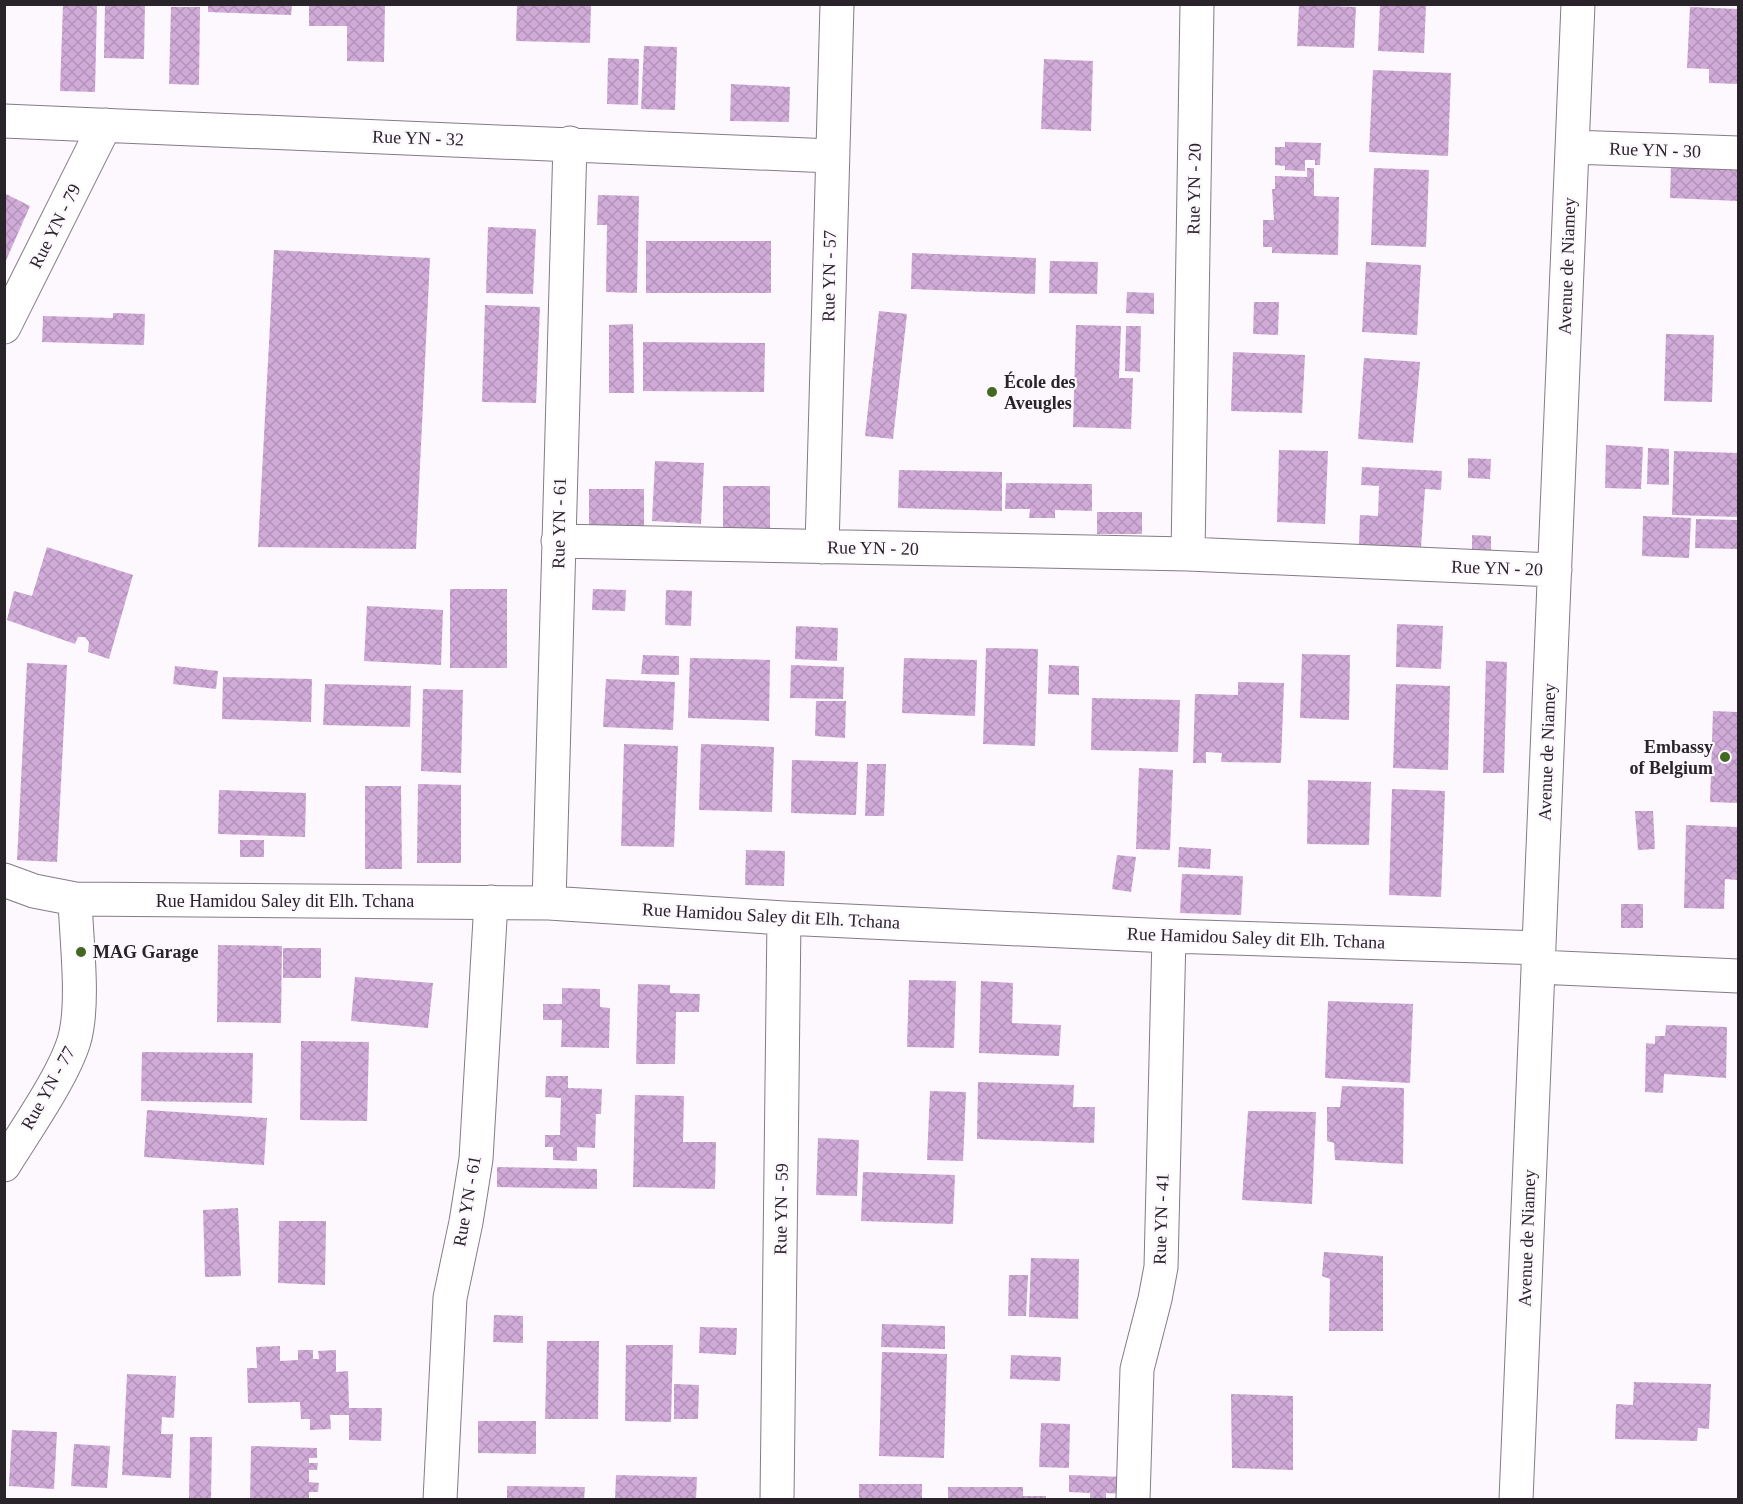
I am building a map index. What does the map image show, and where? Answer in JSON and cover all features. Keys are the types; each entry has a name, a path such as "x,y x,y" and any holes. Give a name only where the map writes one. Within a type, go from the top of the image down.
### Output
{"street":[{"name":"Rue YN - 57","path":"822,547 831,156 837,4"},
{"name":"Rue YN - 20","path":"1188,554 1197,4"},
{"name":"Avenue de Niamey","path":"1516,1500 1578,4"},
{"name":"Rue YN - 32","path":"4,121 831,156"},
{"name":"Rue YN - 79","path":"4,327 105,125"},
{"name":"Rue YN - 61","path":"549,903 570,144"},
{"name":"Rue YN - 30","path":"1572,147 1738,153"},
{"name":"Rue YN - 20","path":"558,541 1188,554 1555,570"},
{"name":"Rue Hamidou Saley dit Elh. Tchana","path":"4,880 34,891 75,899 549,903 784,918 1169,936 1538,957 1738,976"},
{"name":"Rue YN - 77","path":"4,1165 66,1060 74,1041 78,1017 75,899"},
{"name":"Rue YN - 61","path":"440,1500 450,1298 476,1159 490,902"},
{"name":"Rue YN - 59","path":"777,1500 784,918"},
{"name":"Rue YN - 41","path":"1133,1500 1137,1369 1161,1267 1169,936"}],"building":[{"path":"63,4 97,4 95,92 60,91"},
{"path":"105,4 145,4 144,59 104,58"},
{"path":"309,4 385,4 384,62 347,61 347,26 309,26"},
{"path":"517,4 591,4 590,43 516,41"},
{"path":"1380,4 1426,4 1424,53 1378,51"},
{"path":"208,5 292,5 291,15 208,12"},
{"path":"1299,5 1356,7 1354,48 1297,46"},
{"path":"171,7 200,7 199,85 169,84"},
{"path":"1690,7 1738,9 1738,84 1709,83 1709,69 1687,68"},
{"path":"644,46 677,47 675,110 641,109"},
{"path":"608,58 639,59 638,105 607,104"},
{"path":"1044,59 1093,61 1091,131 1041,129"},
{"path":"1373,70 1451,73 1448,156 1369,152"},
{"path":"731,84 790,87 789,122 730,121"},
{"path":"1285,142 1321,143 1320,165 1315,165 1315,160 1305,160 1305,171 1285,170 1285,166 1275,165 1275,147 1285,147"},
{"path":"1671,166 1738,169 1738,201 1670,198"},
{"path":"1307,168 1314,168 1314,196 1339,197 1338,255 1272,253 1272,247 1263,247 1263,220 1274,220 1272,189 1275,189 1275,176 1307,177"},
{"path":"1374,168 1429,170 1426,247 1371,245"},
{"path":"4,193 30,206 4,265"},
{"path":"598,195 639,196 637,293 606,292 607,225 597,225"},
{"path":"488,227 536,229 533,294 486,293"},
{"path":"646,241 771,241 771,293 646,293"},
{"path":"274,250 430,258 416,549 258,547"},
{"path":"912,253 1036,258 1035,294 911,289"},
{"path":"1050,261 1098,262 1097,294 1049,293"},
{"path":"1366,262 1421,265 1417,335 1362,332"},
{"path":"1127,292 1154,293 1154,314 1126,313"},
{"path":"1254,302 1279,302 1278,335 1253,334"},
{"path":"485,305 540,307 536,403 482,402"},
{"path":"879,311 907,314 893,439 865,436"},
{"path":"113,313 145,314 144,345 42,342 43,316 113,318"},
{"path":"633,324 634,393 609,393 609,325"},
{"path":"1076,325 1121,326 1119,378 1133,378 1131,429 1073,427"},
{"path":"1126,326 1141,326 1140,372 1125,371"},
{"path":"1666,334 1714,335 1712,402 1664,401"},
{"path":"643,342 765,343 764,392 643,391"},
{"path":"1233,352 1305,355 1302,413 1231,411"},
{"path":"1364,358 1420,362 1413,443 1358,439"},
{"path":"1606,445 1643,447 1641,489 1605,488"},
{"path":"1648,448 1669,449 1669,485 1647,484"},
{"path":"1279,450 1328,451 1325,524 1277,522"},
{"path":"1674,451 1738,453 1738,517 1672,515"},
{"path":"1468,458 1491,459 1490,479 1468,478"},
{"path":"655,461 704,463 701,524 652,521"},
{"path":"1362,467 1442,471 1441,490 1425,489 1421,548 1359,546 1360,515 1378,516 1379,486 1361,485"},
{"path":"899,470 1002,472 1002,511 898,508"},
{"path":"1006,483 1092,484 1092,511 1055,510 1055,518 1029,518 1030,509 1005,509"},
{"path":"723,486 770,486 770,530 723,530"},
{"path":"589,489 644,489 644,526 589,525"},
{"path":"1097,512 1142,512 1142,534 1097,534"},
{"path":"1643,516 1691,518 1689,558 1642,556"},
{"path":"1696,519 1738,520 1738,549 1695,548"},
{"path":"1472,535 1491,536 1491,554 1472,553"},
{"path":"47,547 133,575 109,659 88,652 89,642 85,637 78,637 75,644 7,620 14,591 32,596"},
{"path":"450,589 507,589 507,668 450,668"},
{"path":"593,589 626,590 625,611 592,610"},
{"path":"666,590 692,591 691,626 665,625"},
{"path":"367,606 443,610 441,665 364,661"},
{"path":"1397,624 1443,626 1441,669 1396,667"},
{"path":"796,626 838,628 837,661 795,659"},
{"path":"986,648 1038,649 1035,746 983,744"},
{"path":"1302,654 1350,655 1349,720 1300,718"},
{"path":"643,655 679,656 679,675 641,674"},
{"path":"690,658 770,660 769,721 688,718"},
{"path":"904,658 977,660 975,716 902,713"},
{"path":"1486,661 1507,662 1504,773 1483,773"},
{"path":"27,663 67,665 57,862 17,860"},
{"path":"791,665 844,667 843,699 790,698"},
{"path":"1049,665 1079,666 1079,695 1048,694"},
{"path":"175,666 218,671 216,689 173,684"},
{"path":"223,677 312,679 311,722 222,719"},
{"path":"606,679 675,682 673,730 603,727"},
{"path":"1238,682 1284,683 1281,763 1221,762 1222,753 1206,752 1206,763 1193,763 1195,694 1238,695"},
{"path":"325,684 411,686 410,727 323,725"},
{"path":"1396,684 1450,686 1448,770 1393,768"},
{"path":"423,689 463,690 461,773 421,771"},
{"path":"1092,698 1180,700 1178,752 1091,750"},
{"path":"816,701 846,701 845,738 815,736"},
{"name":"Embassy of Belgium","path":"1713,711 1738,712 1738,803 1710,802"},
{"path":"624,744 678,746 674,847 621,846"},
{"path":"701,744 774,747 772,812 699,810"},
{"path":"792,760 858,762 856,815 791,813"},
{"path":"867,764 886,764 884,816 865,816"},
{"path":"1139,768 1173,770 1170,850 1136,849"},
{"path":"1308,780 1371,782 1369,845 1307,844"},
{"path":"418,784 461,785 461,863 417,863"},
{"path":"365,786 401,786 402,869 365,869"},
{"path":"1392,789 1445,791 1441,897 1389,895"},
{"path":"219,790 306,793 305,837 218,834"},
{"path":"1635,811 1653,811 1655,849 1638,850"},
{"path":"1686,825 1738,827 1738,880 1725,879 1724,909 1684,908"},
{"path":"240,840 264,840 264,857 240,857"},
{"path":"1179,847 1211,849 1210,869 1178,867"},
{"path":"746,850 785,851 784,886 745,885"},
{"path":"1117,855 1136,857 1131,892 1112,889"},
{"path":"1182,874 1243,876 1241,915 1180,913"},
{"path":"1621,904 1643,904 1643,928 1621,928"},
{"path":"218,945 282,946 281,1023 217,1022"},
{"path":"283,948 321,948 321,978 283,978"},
{"path":"355,977 433,983 428,1028 351,1021"},
{"path":"909,980 956,981 954,1048 907,1047"},
{"path":"981,981 1013,983 1012,1023 1061,1025 1059,1056 979,1053"},
{"path":"638,984 670,985 670,993 700,994 699,1012 676,1012 675,1064 636,1064"},
{"path":"562,988 600,989 600,1007 610,1008 609,1048 561,1047 562,1020 543,1020 543,1004 562,1004"},
{"path":"1328,1001 1413,1004 1410,1083 1325,1078"},
{"path":"1666,1025 1727,1027 1726,1078 1664,1074 1663,1093 1645,1092 1646,1043 1655,1044 1655,1036 1665,1036"},
{"path":"301,1041 369,1042 367,1121 300,1120"},
{"path":"142,1052 253,1053 252,1103 141,1101"},
{"path":"546,1076 568,1076 568,1088 602,1089 601,1114 596,1114 595,1148 577,1147 577,1161 553,1160 553,1147 545,1147 545,1135 560,1135 561,1098 545,1097"},
{"path":"978,1082 1074,1085 1073,1107 1095,1107 1094,1143 977,1139"},
{"path":"1342,1086 1404,1088 1403,1164 1335,1160 1334,1143 1327,1141 1327,1107 1340,1107"},
{"path":"930,1091 966,1092 963,1161 927,1160"},
{"path":"635,1095 684,1096 683,1142 716,1142 715,1189 633,1187"},
{"path":"147,1110 267,1118 264,1165 144,1157"},
{"path":"1248,1111 1316,1112 1312,1204 1242,1200"},
{"path":"818,1138 859,1140 857,1196 816,1195"},
{"path":"497,1167 597,1169 597,1189 497,1187"},
{"path":"863,1172 955,1175 953,1224 861,1221"},
{"path":"238,1208 241,1276 205,1277 203,1210"},
{"path":"279,1221 326,1221 325,1285 278,1283"},
{"path":"1324,1252 1383,1256 1383,1331 1329,1331 1330,1279 1322,1276"},
{"path":"1031,1258 1079,1259 1078,1319 1029,1317"},
{"path":"1009,1275 1028,1275 1026,1316 1008,1316"},
{"path":"494,1315 523,1316 523,1343 493,1342"},
{"path":"882,1324 945,1326 945,1349 881,1347"},
{"path":"700,1327 737,1328 736,1355 699,1353"},
{"path":"547,1341 599,1341 598,1419 545,1419"},
{"path":"626,1345 673,1345 671,1422 625,1421"},
{"path":"280,1346 280,1361 298,1360 298,1350 313,1350 313,1359 319,1359 318,1351 336,1350 336,1372 348,1371 349,1408 382,1408 381,1441 349,1440 349,1415 330,1415 331,1429 310,1430 310,1419 301,1419 300,1402 248,1403 247,1368 257,1368 256,1347"},
{"path":"882,1352 947,1354 944,1458 879,1456"},
{"path":"1011,1355 1061,1357 1060,1381 1010,1379"},
{"path":"127,1374 176,1376 174,1418 162,1417 161,1434 173,1434 171,1478 122,1475"},
{"path":"1634,1382 1711,1384 1709,1429 1698,1428 1697,1441 1615,1439 1616,1404 1633,1405"},
{"path":"674,1384 699,1385 698,1419 674,1419"},
{"path":"1231,1394 1293,1396 1293,1470 1232,1468"},
{"path":"478,1421 536,1421 536,1454 478,1453"},
{"path":"1041,1423 1070,1424 1069,1468 1039,1467"},
{"path":"12,1430 57,1432 54,1489 9,1486"},
{"path":"190,1437 212,1437 211,1500 189,1500"},
{"path":"74,1444 110,1446 107,1488 71,1486"},
{"path":"251,1446 317,1448 317,1458 309,1458 309,1463 318,1463 317,1470 309,1470 309,1482 319,1483 318,1492 309,1492 309,1500 250,1500"},
{"path":"616,1475 697,1477 696,1500 615,1500"},
{"path":"1069,1475 1125,1477 1125,1494 1106,1493 1106,1499 1090,1498 1090,1493 1069,1492"},
{"path":"859,1484 922,1484 922,1500 859,1500"},
{"path":"507,1486 585,1487 584,1500 507,1500"},
{"path":"948,1487 1023,1487 1023,1496 1046,1496 1046,1500 948,1500"}],"place":[{"name":"École des Aveugles","path":"992,392"},
{"name":"Embassy of Belgium","path":"1725,757"},
{"name":"MAG Garage","path":"81,952"}]}
